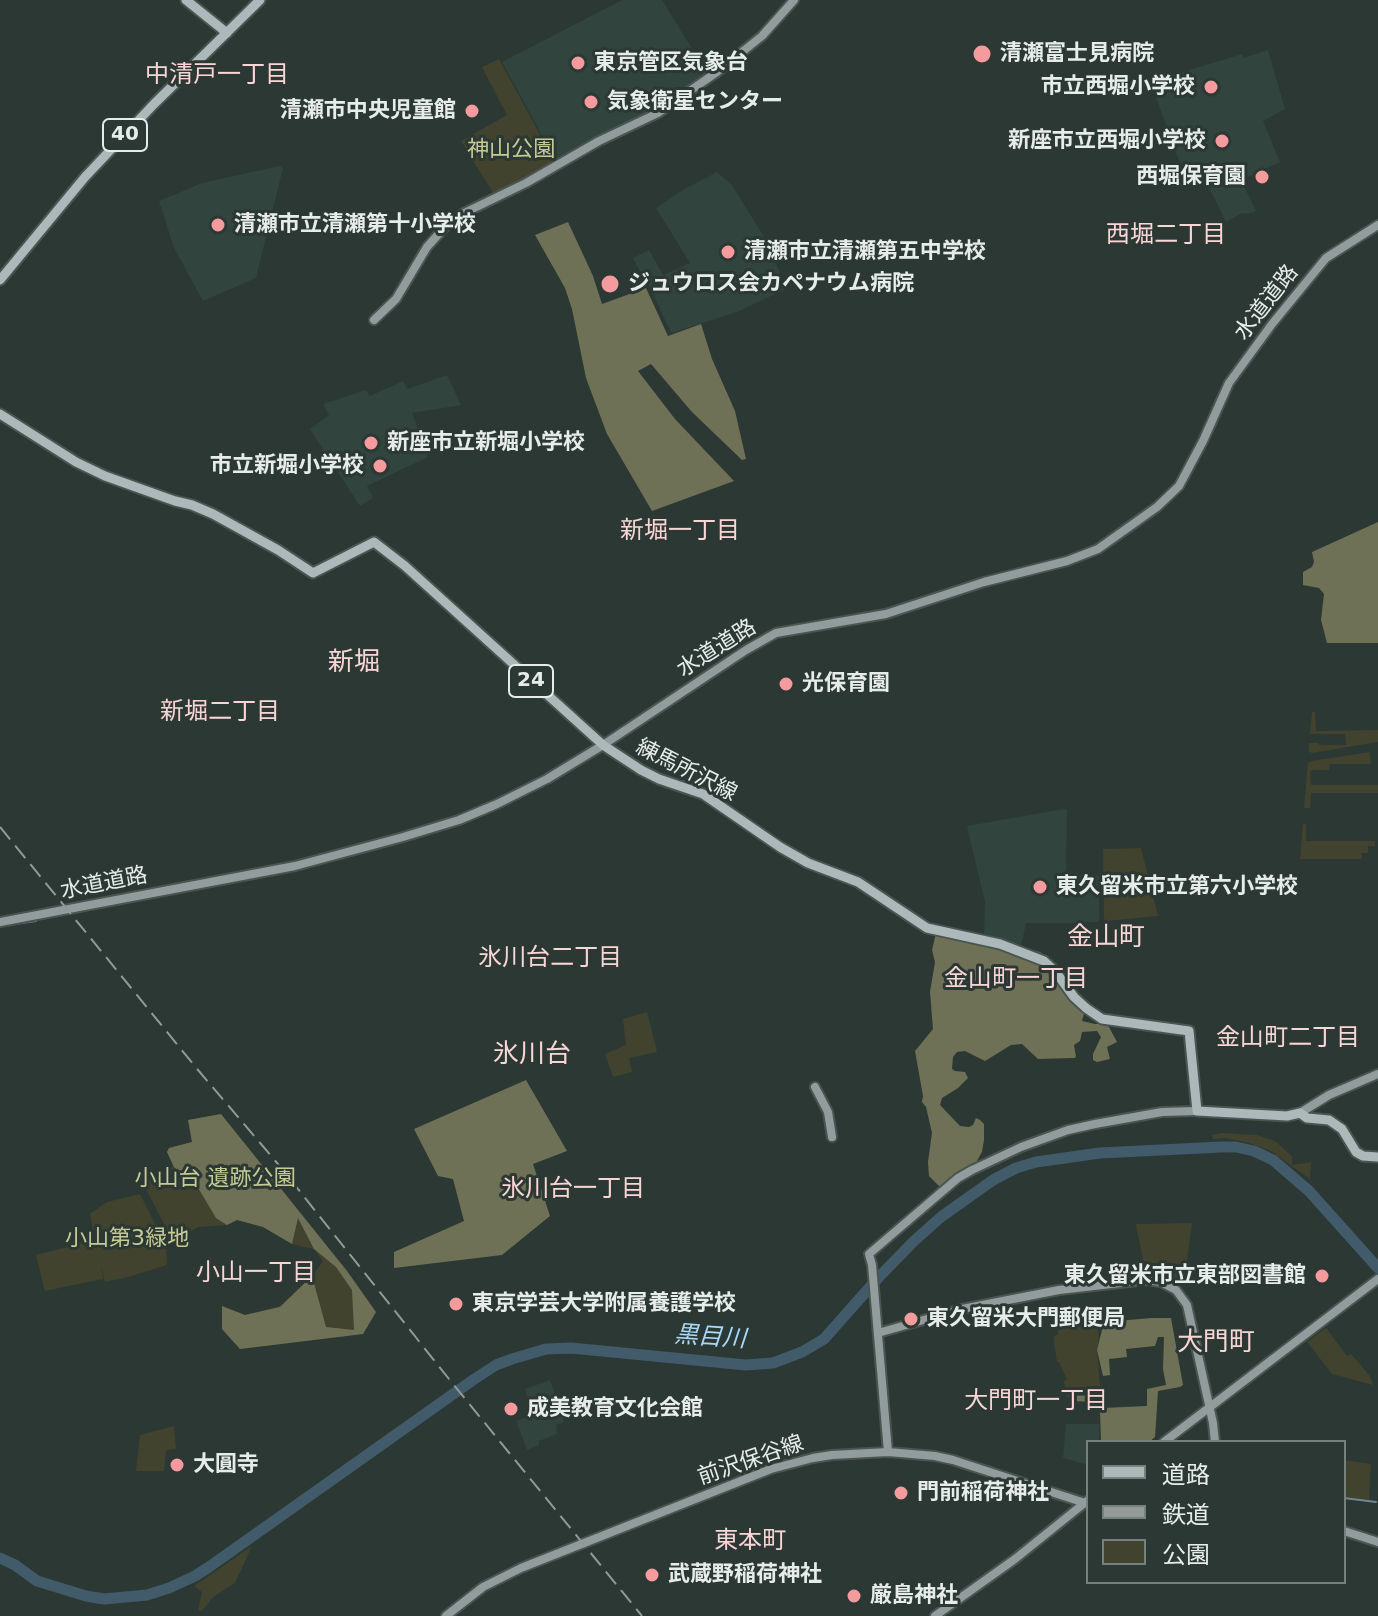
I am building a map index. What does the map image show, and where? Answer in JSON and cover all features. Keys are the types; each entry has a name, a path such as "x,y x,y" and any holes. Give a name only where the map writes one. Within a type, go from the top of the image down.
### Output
{"main road":[{"path":"186,0 227,33"},
{"name":"40","path":"0,280 88,174 260,0"},
{"name":"練馬所沢線","path":"0,414 83,466 213,514 313,573 374,542 405,566 603,745 641,770 703,794 780,847 808,863 858,882 927,928 1000,944 1044,961 1074,997 1102,1019 1189,1031 1197,1111"},
{"path":"1197,1111 1287,1116 1300,1113 1307,1118 1334,1122 1346,1133 1356,1152 1378,1157"}],"street":[{"path":"374,320 396,299 427,247 462,214 658,113 762,36 794,0"},
{"name":"水道道路","path":"0,922 284,868 459,820 547,779 776,633 886,614 1098,549 1157,507 1179,486 1229,383 1272,324 1331,253 1378,225"},
{"path":"1300,1113 1329,1095 1378,1074"},
{"path":"815,1087 828,1112 832,1137"},
{"path":"888,1452 869,1254 939,1193 972,1170 1021,1147 1068,1130 1162,1112 1197,1111"},
{"path":"1167,1440 1377,1280"},
{"path":"878,1333 962,1309 1059,1290 1156,1281 1172,1287 1187,1305 1215,1440"},
{"name":"前沢保谷線","path":"446,1616 475,1593 508,1574 771,1469 813,1458 912,1453 953,1460 1086,1503"},
{"path":"935,1616 1086,1504"},
{"path":"1346,1532 1378,1542"}],"shaded area":[{"path":"622,0 662,0 706,66 707,74 650,112 602,134 556,161 502,62"},
{"name":"新座市立西堀小学校","path":"1268,50 1285,109 1263,121 1280,162 1241,180 1256,211 1242,213 1226,222 1201,171 1185,177 1152,86 1180,73 1242,54 1244,58"},
{"name":"清瀬市立清瀬第十小学校","path":"280,166 283,168 256,278 203,301 174,248 159,201 202,183"},
{"name":"清瀬市立清瀬第五中学校","path":"717,172 732,185 769,245 786,289 737,312 671,333 633,258 649,250 663,275 690,263 656,208"},
{"name":"新座市立新堀小学校","path":"447,375 461,405 412,413 428,457 367,486 373,498 360,506 310,429 329,415 323,404 366,390 370,396 403,381 407,389"},
{"name":"東久留米市立第六小学校","path":"1067,810 1066,876 1099,877 1099,920 1026,923 1021,947 984,935 985,902 967,826"},
{"path":"550,1380 564,1422 556,1425 557,1434 527,1450 516,1421 534,1415 525,1389"},
{"path":"1066,1424 1099,1424 1099,1440 1086,1440 1086,1464 1063,1458"}],"green space":[{"name":"神山公園","path":"499,59 555,162 493,193 461,141 507,115 482,67"},
{"path":"568,222 593,276 602,304 646,288 668,336 701,324 712,359 735,411 746,459 742,460 692,412 651,364 638,371 675,419 734,481 652,511 607,434 586,378 565,288 535,235"},
{"path":"1378,522 1378,643 1327,643 1321,620 1324,594 1319,588 1303,585 1303,572 1312,567 1312,552"},
{"path":"1312,712 1315,712 1316,731 1378,730 1378,742 1309,752 1309,743 1346,745 1345,734 1310,734"},
{"path":"1370,752 1371,764 1330,764 1329,770 1312,770 1311,785 1378,785 1378,793 1311,793 1310,808 1304,808 1308,763"},
{"path":"1303,823 1306,824 1306,841 1375,841 1375,846 1368,846 1368,853 1361,853 1362,859 1300,859"},
{"path":"1141,848 1158,916 1107,921 1104,919 1103,849"},
{"path":"936,933 984,938 1040,952 1052,961 1052,970 1085,1010 1082,1021 1105,1024 1117,1042 1107,1047 1110,1059 1097,1062 1093,1060 1093,1054 1101,1037 1097,1031 1082,1032 1080,1041 1074,1045 1074,1058 1038,1059 1022,1044 1011,1045 985,1061 965,1051 957,1052 953,1057 952,1069 965,1072 968,1078 942,1098 940,1105 960,1126 969,1127 976,1118 980,1120 984,1124 984,1140 982,1152 973,1168 941,1188 929,1176 932,1133 922,1102 915,1051 933,1029 930,992"},
{"path":"647,1012 657,1052 629,1058 632,1072 613,1077 605,1054 626,1045 623,1019"},
{"path":"526,1080 567,1151 533,1164 550,1216 502,1255 394,1268 394,1252 464,1221 453,1179 438,1176 414,1129"},
{"name":"小山台 遺跡公園","path":"221,1114 347,1271 376,1312 363,1334 240,1349 222,1329 222,1306 245,1315 280,1306 312,1276 323,1261 314,1249 292,1244 263,1227 237,1220 227,1225 198,1227 173,1242 141,1179 173,1167 167,1152 169,1148 192,1142 188,1120"},
{"name":"小山台 遺跡公園","path":"221,1114 347,1271 376,1312 363,1334 240,1349 222,1329 222,1306 245,1315 280,1307 312,1276 326,1327 354,1330 352,1290 336,1267 314,1249 298,1218 292,1244 263,1227 237,1220 227,1225 216,1218 197,1186 174,1167 167,1152 169,1148 192,1142 188,1120"},
{"path":"1212,1135 1257,1135 1275,1141 1292,1156 1292,1165 1311,1162 1310,1179 1271,1151 1225,1138 1213,1139"},
{"name":"小山第3緑地","path":"140,1194 166,1246 167,1265 105,1282 101,1266 103,1279 45,1291 36,1255 95,1240 90,1214 107,1202"},
{"path":"1192,1223 1184,1284 1180,1286 1171,1279 1146,1275 1136,1224"},
{"path":"1171,1318 1183,1385 1158,1391 1155,1437 1151,1440 1101,1440 1100,1411 1094,1402 1073,1401 1073,1396 1101,1395 1103,1408 1147,1406 1147,1389 1166,1385 1164,1337 1158,1337 1155,1346 1126,1349 1127,1357 1109,1359 1110,1375 1103,1376 1097,1350 1104,1322"},
{"path":"1097,1325 1101,1395 1067,1397 1064,1381 1067,1380 1057,1362 1053,1337 1058,1330"},
{"path":"1326,1328 1347,1356 1351,1354 1370,1376 1373,1385 1332,1374 1307,1342"},
{"path":"174,1426 176,1449 167,1450 164,1471 136,1471 140,1435"},
{"path":"1346,1460 1371,1464 1369,1500 1346,1497"},
{"path":"252,1546 235,1583 213,1597 202,1611 198,1610 202,1592 194,1586"}],"waterway":[{"path":"0,926 36,921"},
{"name":"黒目川","path":"0,1558 37,1581 86,1596 104,1599 147,1595 169,1588 209,1567 473,1380 512,1359 546,1349 571,1348 746,1365 773,1363 802,1352 824,1339 878,1278 941,1217 993,1180 1036,1162 1100,1153 1221,1147 1254,1151 1273,1160 1309,1191 1378,1268"},
{"path":"1346,1498 1376,1502"}],"railway":[{"path":"0,827 278,1164 642,1616"}],"place":[{"name":"清瀬富士見病院","path":"982,54"},
{"name":"東京管区気象台","path":"578,63"},
{"name":"市立西堀小学校","path":"1211,87"},
{"name":"気象衛星センター","path":"591,102"},
{"name":"清瀬市中央児童館","path":"472,111"},
{"name":"新座市立西堀小学校","path":"1222,141"},
{"name":"西堀保育園","path":"1262,177"},
{"name":"清瀬市立清瀬第十小学校","path":"218,225"},
{"name":"清瀬市立清瀬第五中学校","path":"728,252"},
{"name":"ジュウロス会カペナウム病院","path":"610,284"},
{"name":"新座市立新堀小学校","path":"371,443"},
{"name":"市立新堀小学校","path":"380,466"},
{"name":"光保育園","path":"786,684"},
{"name":"東久留米市立第六小学校","path":"1040,887"},
{"name":"東久留米市立東部図書館","path":"1322,1276"},
{"name":"東京学芸大学附属養護学校","path":"456,1304"},
{"name":"東久留米大門郵便局","path":"911,1319"},
{"name":"成美教育文化会館","path":"511,1409"},
{"name":"大圓寺","path":"177,1465"},
{"name":"門前稲荷神社","path":"901,1493"},
{"name":"武蔵野稲荷神社","path":"652,1575"},
{"name":"厳島神社","path":"854,1596"}],"district":[{"name":"中清戸一丁目","path":"217,76"},
{"name":"西堀二丁目","path":"1166,236"},
{"name":"新堀一丁目","path":"680,532"},
{"name":"新堀","path":"354,663"},
{"name":"新堀二丁目","path":"220,713"},
{"name":"金山町","path":"1106,938"},
{"name":"氷川台二丁目","path":"550,959"},
{"name":"金山町一丁目","path":"1016,980"},
{"name":"金山町二丁目","path":"1288,1039"},
{"name":"氷川台","path":"532,1055"},
{"name":"氷川台一丁目","path":"573,1190"},
{"name":"小山一丁目","path":"256,1274"},
{"name":"大門町","path":"1216,1343"},
{"name":"大門町一丁目","path":"1036,1402"},
{"name":"東本町","path":"750,1542"}]}
